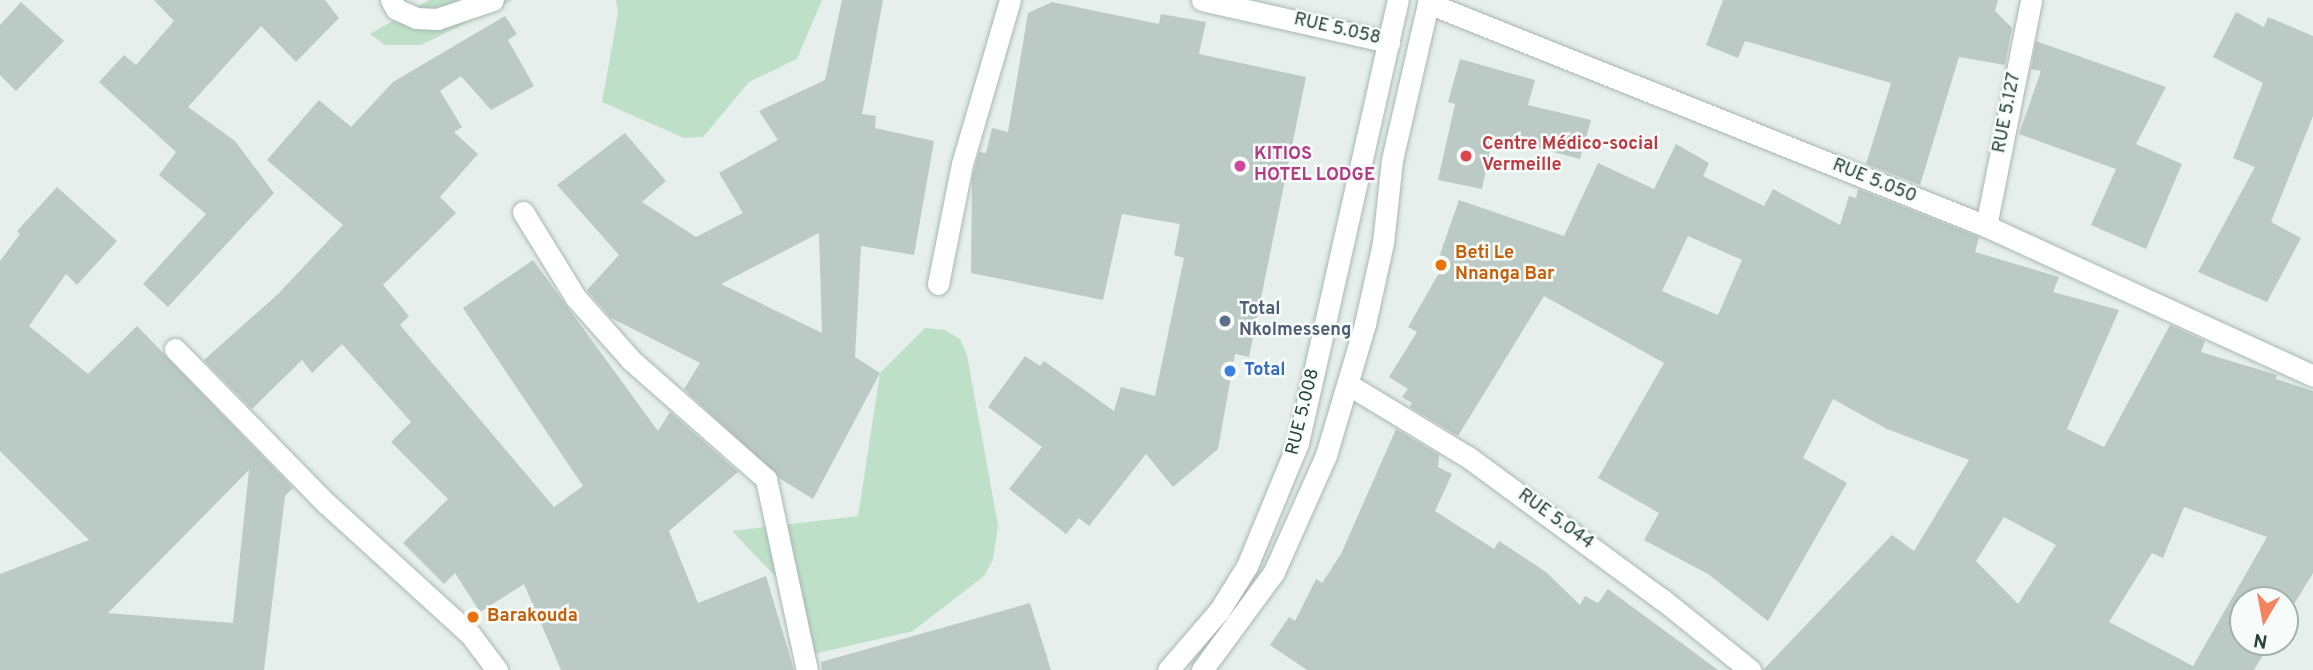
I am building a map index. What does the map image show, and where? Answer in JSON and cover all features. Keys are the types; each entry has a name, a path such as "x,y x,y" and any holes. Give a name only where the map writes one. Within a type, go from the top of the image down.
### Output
{"street":[{"path":"391,0 396,9 416,18 437,19 493,0"},
{"path":"938,284 962,164 1010,0"},
{"name":"RUE 5.058","path":"1202,0 1389,41"},
{"name":"RUE 5.008","path":"1168,670 1219,611 1247,566 1298,443 1398,0"},
{"name":"RUE 5.127","path":"1986,226 2031,0"},
{"name":"RUE 5.008","path":"1202,670 1274,572 1326,455 1349,385 1383,243 1392,160 1428,1"},
{"name":"RUE 5.050","path":"1428,1 1986,226 2313,376"},
{"path":"523,212 576,298 631,360 766,479 807,670"},
{"path":"175,349 327,504 470,635 497,670"},
{"name":"RUE 5.044","path":"1349,385 1468,457 1663,600 1750,670"}],"green space":[{"path":"429,0 513,0 421,45 385,45 370,34"},
{"path":"616,0 822,0 797,59 749,82 703,137 684,138 602,102 618,13"},
{"path":"925,328 945,330 960,339 967,355 998,525 993,560 984,576 913,631 805,656 791,593 732,531 858,516 880,373"}],"building":[{"path":"154,0 325,0 339,18 296,62 261,26 188,107 235,141 274,193 168,307 143,284 206,214 159,175 176,152 99,82 124,55 136,65 174,21"},
{"path":"842,0 883,0 862,114 876,116 875,128 934,141 914,255 861,246 855,357 880,373 813,499 779,478 684,389 700,363 611,318 587,290 619,255 557,185 625,133 666,181 642,202 696,237 743,213 719,173 778,140 759,111 825,80","holes":["819,233 822,333 721,284"]},
{"path":"1723,0 1998,0 1995,11 2012,28 2005,65 1959,57 1920,185 1866,164 1891,83 1745,41 1738,58 1706,45"},
{"path":"21,2 64,41 16,91 0,75 0,25"},
{"path":"1052,2 1159,24 1161,14 1206,22 1199,54 1306,77 1249,357 1235,354 1218,449 1173,487 1146,454 1089,526 1079,518 1066,534 1009,489 1042,447 988,407 1025,356 1040,366 1044,361 1114,411 1121,387 1155,396 1184,258 1174,255 1180,224 1122,214 1103,300 971,273 972,179 979,152 986,153 992,128 1008,132 1028,13"},
{"path":"2236,12 2264,27 2268,17 2313,36 2313,116 2271,222 2301,238 2267,302 2198,272 2255,167 2233,158 2263,83 2213,57"},
{"path":"505,16 517,34 508,40 534,86 491,110 461,76 440,91 462,127 454,132 478,154 440,197 456,213 383,285 409,316 400,325 554,507 583,486 463,308 533,260 658,431 670,412 738,472 669,531 698,603 766,576 794,670 561,670 524,584 480,612 455,573 444,584 403,543 448,499 391,442 411,422 342,344 312,373 302,360 252,409 204,360 278,294 343,225 267,160 319,100 351,127 393,82"},
{"path":"2036,41 2166,87 2136,144 2182,164 2146,249 2091,225 2116,169 2019,134 2041,71 2031,69"},
{"path":"1460,59 1535,80 1528,105 1591,120 1580,159 1493,136 1482,189 1438,180 1455,104 1448,102"},
{"path":"1676,144 1709,163 1703,176 1764,206 1773,189 1840,225 1849,196 1856,198 1858,189 1979,237 1975,252 2059,277 2053,292 2119,310 2067,429 2104,447 2170,325 2205,341 2201,352 2277,375 2276,379 2313,391 2313,573 2299,596 2299,586 2239,586 2267,537 2184,507 2163,558 2152,553 2109,622 2193,666 2229,603 2229,656 2262,656 2254,670 1763,670 1892,535 1914,551 1969,460 1887,429 1833,399 1803,458 1847,483 1768,621 1708,574 1644,540 1659,513 1598,478 1664,363 1544,296 1458,436 1410,407 1412,403 1402,397 1408,389 1389,377 1417,332 1408,327 1443,266 1437,263 1459,200 1564,236 1598,163 1654,189","holes":["1688,236 1742,260 1718,315 1662,291","2004,517 2056,545 2018,604 1976,561"]},
{"path":"57,187 117,241 77,285 66,274 29,326 88,374 137,326 293,488 285,496 264,670 0,670 0,574 89,540 0,451 0,261 20,234 17,231","holes":["249,470 233,623 108,613"]},
{"path":"1396,429 1439,455 1438,467 1452,474 1435,511 1494,549 1499,541 1546,572 1580,605 1585,596 1598,603 1608,589 1718,670 1307,670 1270,645 1289,617 1295,621 1316,579 1322,583 1341,554"},
{"path":"1030,603 1051,670 822,670 821,662"}],"place":[{"name":"Centre Médico-social Vermeille","path":"1466,156"},
{"name":"KITIOS HOTEL LODGE","path":"1240,166"},
{"name":"Beti Le Nnanga Bar","path":"1441,265"},
{"name":"Total Nkolmesseng","path":"1225,321"},
{"name":"Total","path":"1230,371"},
{"name":"Barakouda","path":"473,617"}]}
